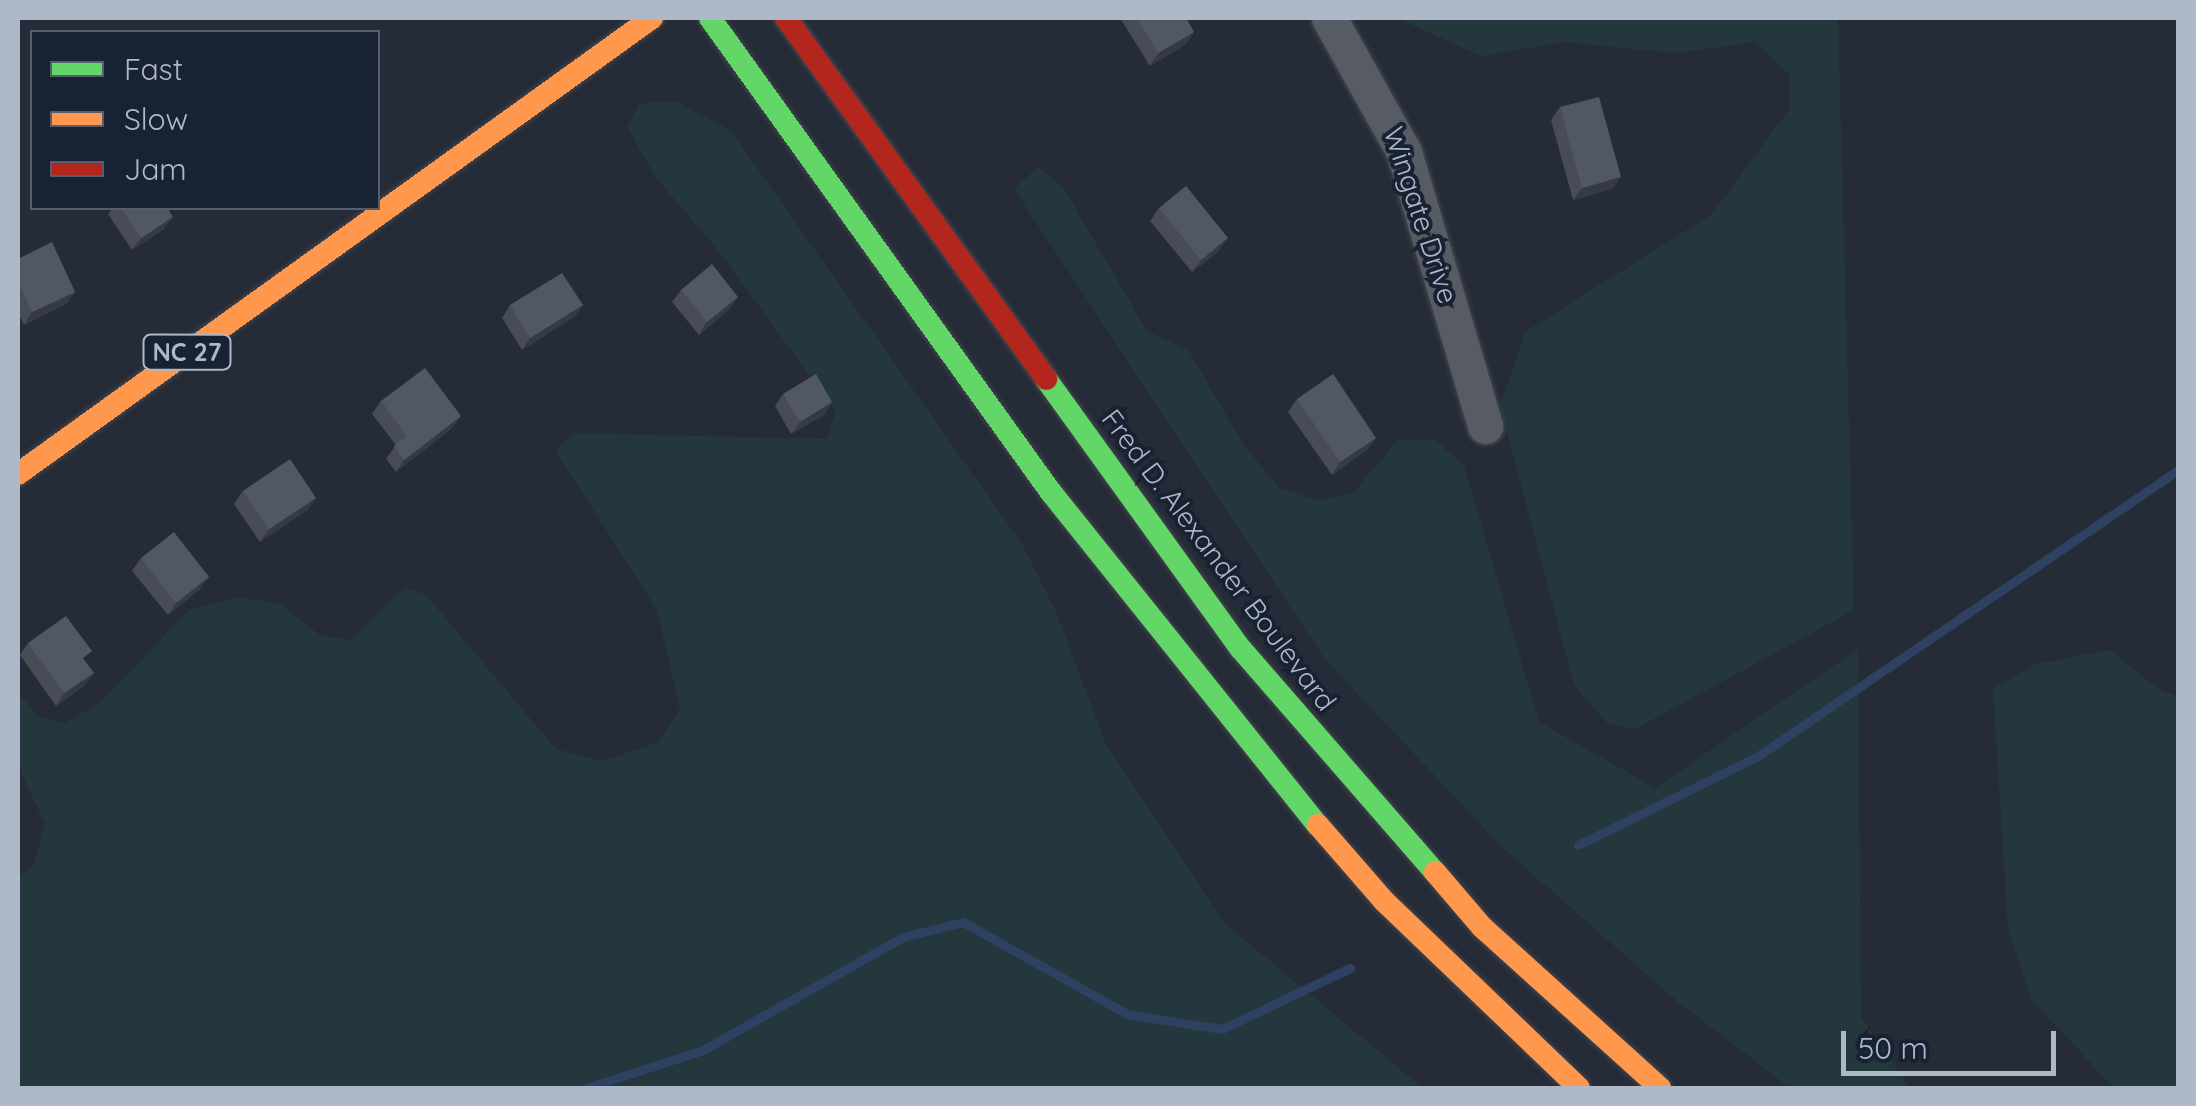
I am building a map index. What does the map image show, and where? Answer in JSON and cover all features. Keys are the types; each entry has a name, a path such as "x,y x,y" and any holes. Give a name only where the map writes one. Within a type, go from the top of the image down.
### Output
{"main road":[{"name":"NC 27","path":"18,474 652,18"},
{"path":"710,18 1050,492 1291,794 1384,901 1579,1088"},
{"name":"Fred D. Alexander Boulevard","path":"786,18 1241,648 1456,899 1660,1088"}],"street":[{"name":"Wingate Drive","path":"1329,18 1383,104 1404,152 1485,426"}],"shaded area":[{"path":"1397,18 1838,18 1854,610 1635,729 1607,723 1574,685 1500,406 1525,332 1712,214 1790,108 1790,75 1756,42 1676,53 1564,42 1481,56"},
{"path":"675,101 731,131 1022,544 1055,609 1106,744 1224,923 1423,1088 18,1088 18,876 33,867 45,824 18,766 18,693 40,718 66,723 103,700 189,610 239,597 280,604 320,635 351,640 405,587 426,595 556,749 603,761 658,742 680,709 657,610 556,451 573,433 826,439 836,412 718,250 657,179 627,127 639,104"},
{"path":"1038,167 1063,187 1147,331 1189,351 1243,444 1279,488 1319,501 1354,492 1398,440 1434,439 1464,465 1539,722 1655,788 1858,649 1861,1017 1910,1088 1790,1088 1678,1002 1502,847 1324,658 1014,189"},
{"path":"2110,650 2155,687 2178,697 2178,1088 2114,1088 2031,999 2008,930 1993,689 2036,664"}],"building":[{"path":"1137,18 1186,18 1194,32 1158,53"},
{"path":"1599,97 1621,177 1582,188 1560,107"},
{"path":"1186,186 1228,238 1201,260 1159,208"},
{"path":"122,210 168,210 173,217 141,238"},
{"path":"52,242 75,292 32,312 18,281 18,259"},
{"path":"712,264 738,297 707,322 681,290"},
{"path":"562,273 583,305 530,338 510,305"},
{"path":"425,368 461,416 404,460 394,446 407,436 381,401"},
{"path":"816,374 832,402 800,422 783,394"},
{"path":"1333,374 1376,438 1340,462 1297,399"},
{"path":"290,459 316,498 269,529 243,491"},
{"path":"174,532 209,577 176,603 141,558"},
{"path":"66,616 92,651 83,658 94,673 64,693 28,643"}],"waterway":[{"path":"1578,845 1758,756 2178,470"},
{"path":"586,1088 703,1050 903,937 963,922 1127,1014 1222,1029 1350,968"}],"traffic: fast":[{"path":"710,18 1050,491 1318,825"},
{"path":"1046,379 1241,649 1435,872"}],"traffic: slow":[{"path":"18,474 652,18"},
{"path":"1318,825 1384,901 1579,1088"},
{"path":"1435,872 1482,927 1660,1088"}],"traffic: jam":[{"path":"786,18 1046,379"}]}
